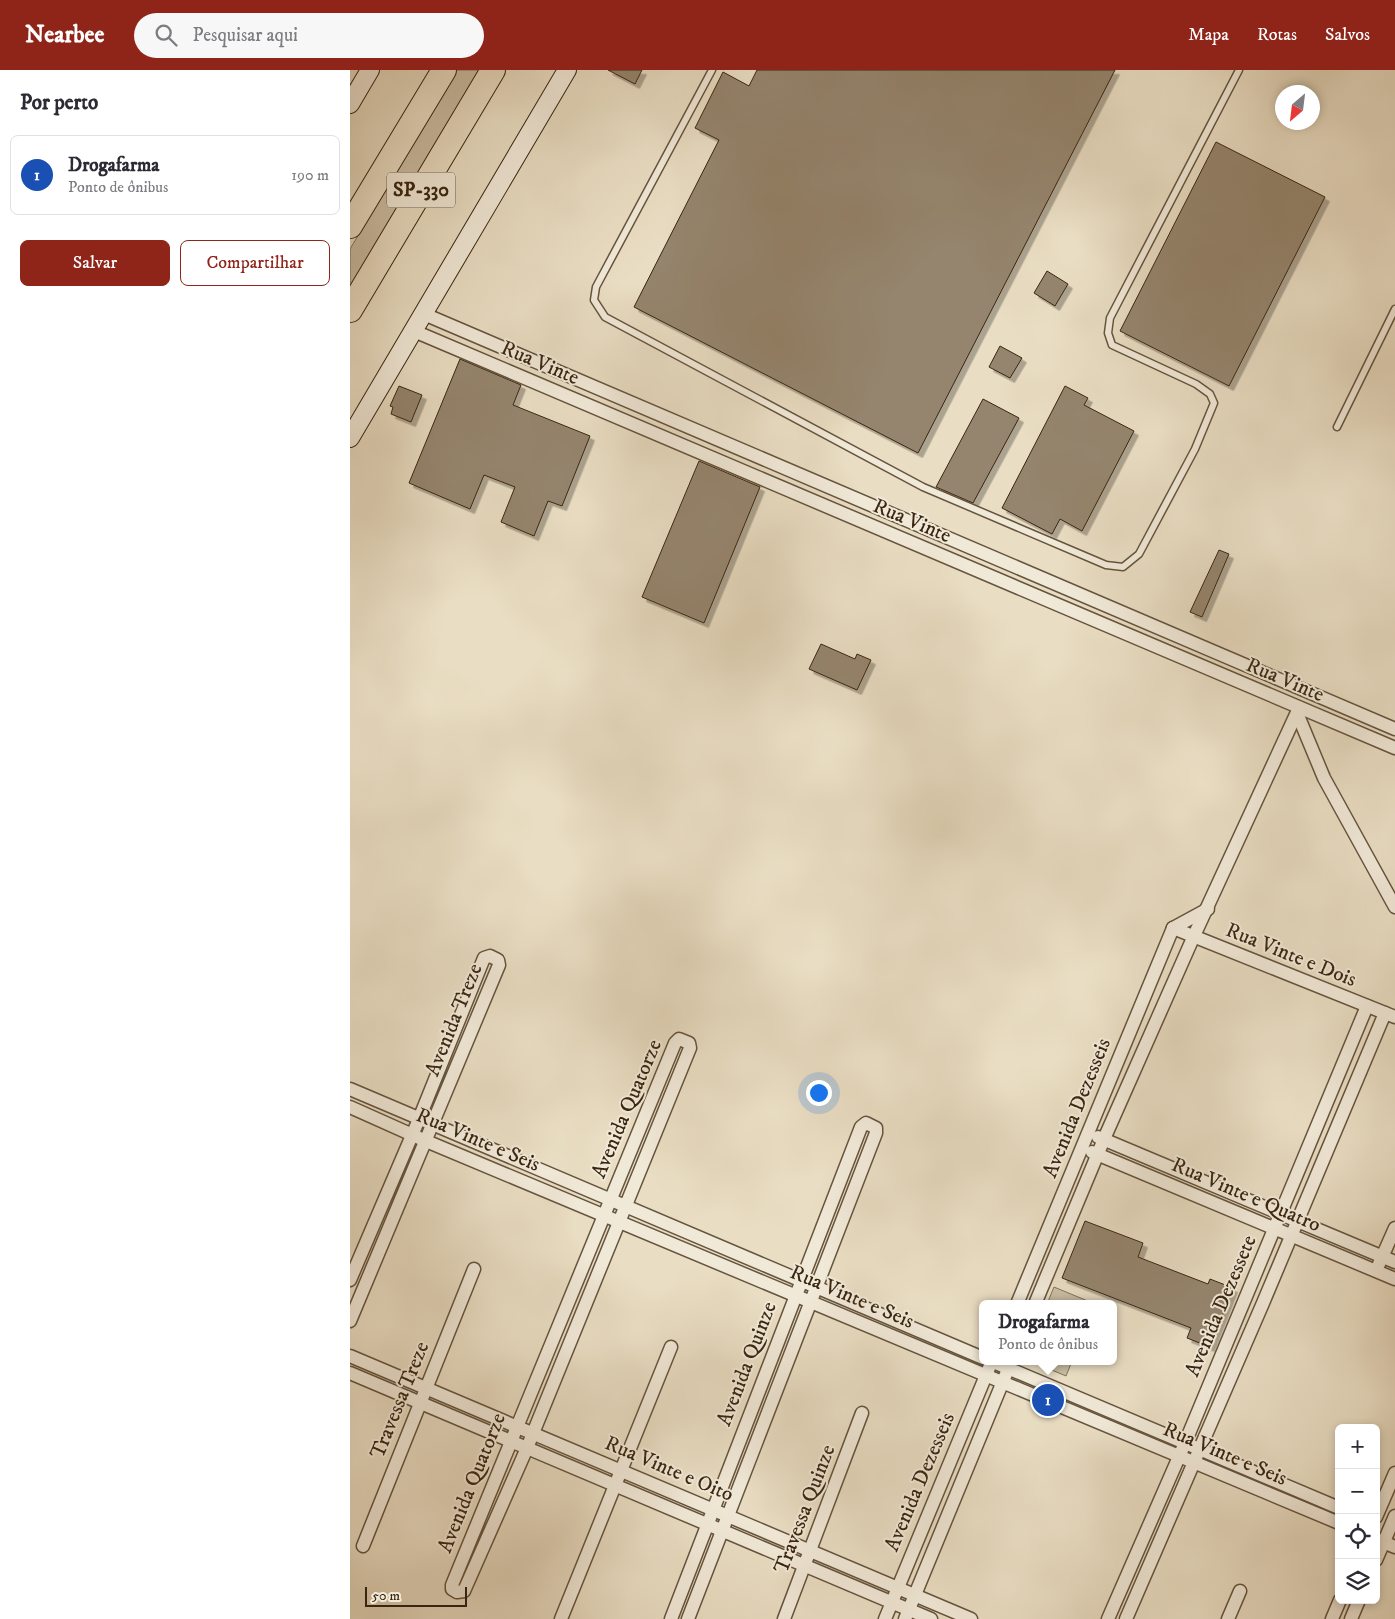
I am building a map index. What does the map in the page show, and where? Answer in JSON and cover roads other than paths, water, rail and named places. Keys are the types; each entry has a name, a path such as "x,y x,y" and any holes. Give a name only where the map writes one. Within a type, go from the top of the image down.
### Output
{"highway":[{"name":"SP-330","path":"350,226 444,70"},
{"name":"SP-330","path":"350,310 493,70"}],"main road":[{"path":"350,104 370,70"},
{"path":"350,438 567,70"}],"street":[{"name":"Rua Vinte","path":"424,314 1395,729"},
{"name":"Rua Vinte","path":"414,331 1298,710 1395,748"},
{"path":"1298,710 1324,778 1395,907"},
{"name":"Avenida Dezesseis","path":"1037,1300 1097,1155 1193,938 1298,710"},
{"path":"1173,928 1208,908"},
{"name":"Avenida Dezesseis","path":"1018,1300 1173,928"},
{"name":"Rua Vinte e Dois","path":"1173,928 1193,938 1390,1015"},
{"name":"Avenida Treze","path":"350,1280 419,1119 484,958 488,956 493,957 498,960 499,965 350,1321"},
{"name":"Avenida Dezessete","path":"1108,1619 1180,1456 1367,1006"},
{"name":"Avenida Dezessete","path":"1126,1619 1298,1221 1390,1015"},
{"name":"Avenida Quatorze","path":"681,1039 689,1043 690,1048 527,1448 464,1591 457,1592 452,1589 452,1585 639,1132 675,1043 681,1039"},
{"name":"Rua Vinte e Seis","path":"350,1089 979,1356"},
{"name":"Rua Vinte e Seis","path":"350,1107 426,1141 1335,1521"},
{"name":"Avenida Quinze","path":"671,1619 861,1127 866,1124 871,1125 876,1128 876,1133 816,1286 730,1516 688,1619"},
{"path":"639,1132 654,1137"},
{"name":"Rua Vinte e Quatro","path":"1089,1133 1395,1262"},
{"name":"Rua Vinte e Quatro","path":"1082,1148 1395,1279"},
{"path":"1376,1271 1395,1228"},
{"name":"Travessa Treze","path":"364,1546 474,1269"},
{"path":"561,1619 671,1347"},
{"name":"Rua Vinte e Oito","path":"350,1356 971,1619"},
{"name":"Avenida Dezesseis","path":"885,1619 990,1365"},
{"name":"Avenida Dezesseis","path":"907,1614 1010,1365"},
{"name":"Rua Vinte e Seis","path":"1010,1365 1185,1443 1335,1506"},
{"name":"Rua Vinte e Oito","path":"350,1373 892,1602 907,1614 932,1619"},
{"name":"Travessa Quinze","path":"784,1619 862,1413"},
{"path":"1377,1514 1395,1473"},
{"path":"1377,1559 1392,1530 1395,1516"},
{"path":"1380,1526 1392,1530"},
{"path":"1228,1619 1240,1591"},
{"path":"1332,1619 1338,1604"},
{"path":"1351,1619 1357,1604"}],"lane":[{"path":"712,70 596,287 594,300 605,317 923,487 1106,565 1123,567 1139,554 1195,450 1214,403 1210,394 1196,384 1112,345 1108,333 1110,318 1238,70"},
{"path":"1337,427 1395,309"}],"place":[{"name":"Drogafarma","path":"1048,1400"}]}
